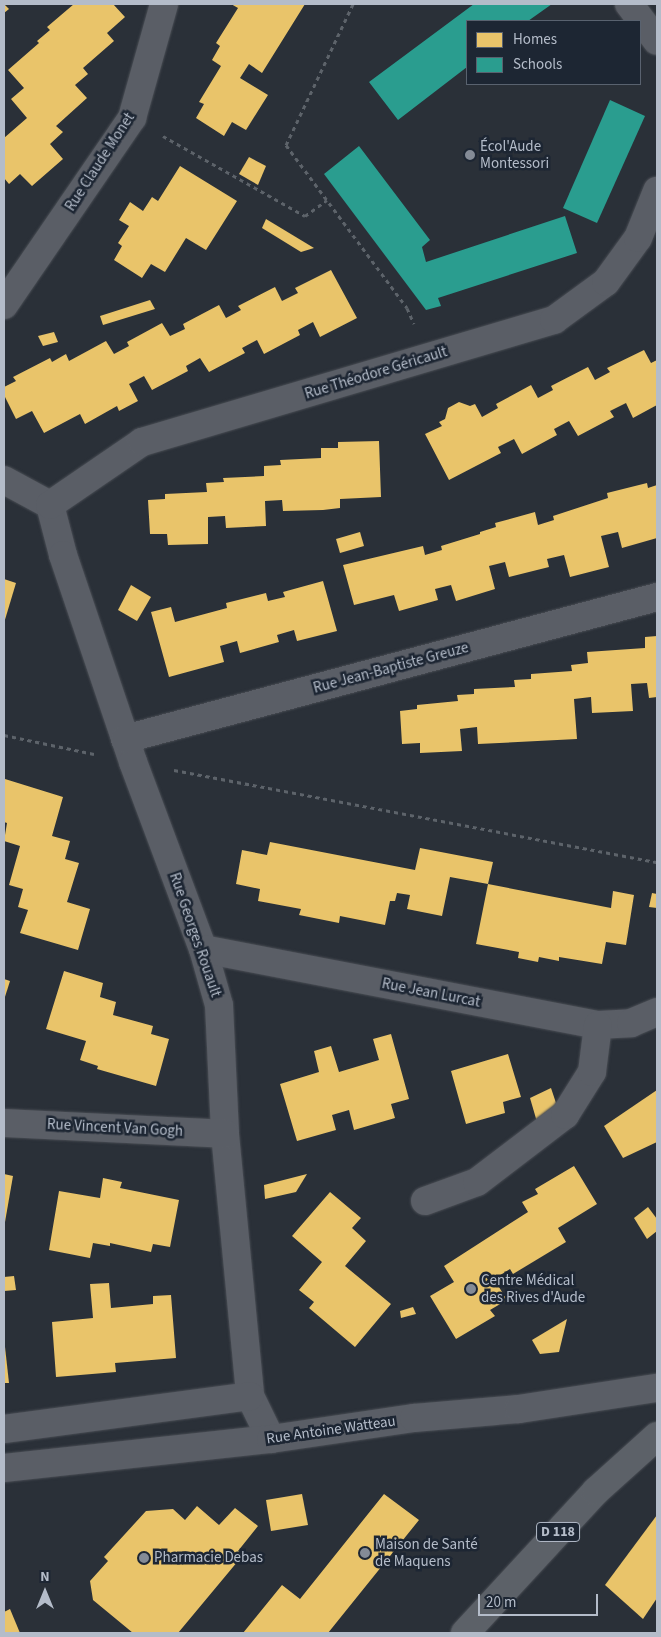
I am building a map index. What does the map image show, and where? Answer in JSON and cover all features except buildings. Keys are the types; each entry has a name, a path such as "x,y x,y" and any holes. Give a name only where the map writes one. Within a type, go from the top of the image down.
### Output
{"main road":[{"name":"D 118","path":"465,1633 596,1491 657,1436"}],"street":[{"name":"Rue Claude Monet","path":"4,305 132,118 164,4"},
{"path":"629,4 657,41"},
{"name":"Rue Théodore Géricault","path":"50,505 142,442 554,320 606,282 638,238 657,190"},
{"path":"4,480 50,505"},
{"name":"Rue Georges Rouault","path":"50,505 63,554 129,751 203,949 219,1006 225,1134 250,1396 271,1439"},
{"name":"Rue Jean-Baptiste Greuze","path":"129,751 657,598"},
{"name":"Rue Jean Lurcat","path":"203,949 598,1025 631,1023 657,1012"},
{"path":"425,1201 477,1182 564,1115 592,1072 598,1025"},
{"name":"Rue Vincent Van Gogh","path":"4,1123 225,1134"},
{"name":"Rue Antoine Watteau","path":"4,1468 271,1439 414,1418 519,1409 657,1388"},
{"path":"4,1430 250,1396"}],"path":[{"path":"353,4 286,145 407,308 428,357"},
{"path":"132,118 305,216 327,200"},
{"path":"4,736 129,751 657,862"}],"place":[{"name":"Écol'Aude Montessori","path":"470,155"},
{"name":"Centre Médical des Rives d'Aude","path":"471,1289"},
{"name":"Maison de Santé de Maquens","path":"365,1553"},
{"name":"Pharmacie Debas","path":"144,1558"}]}
